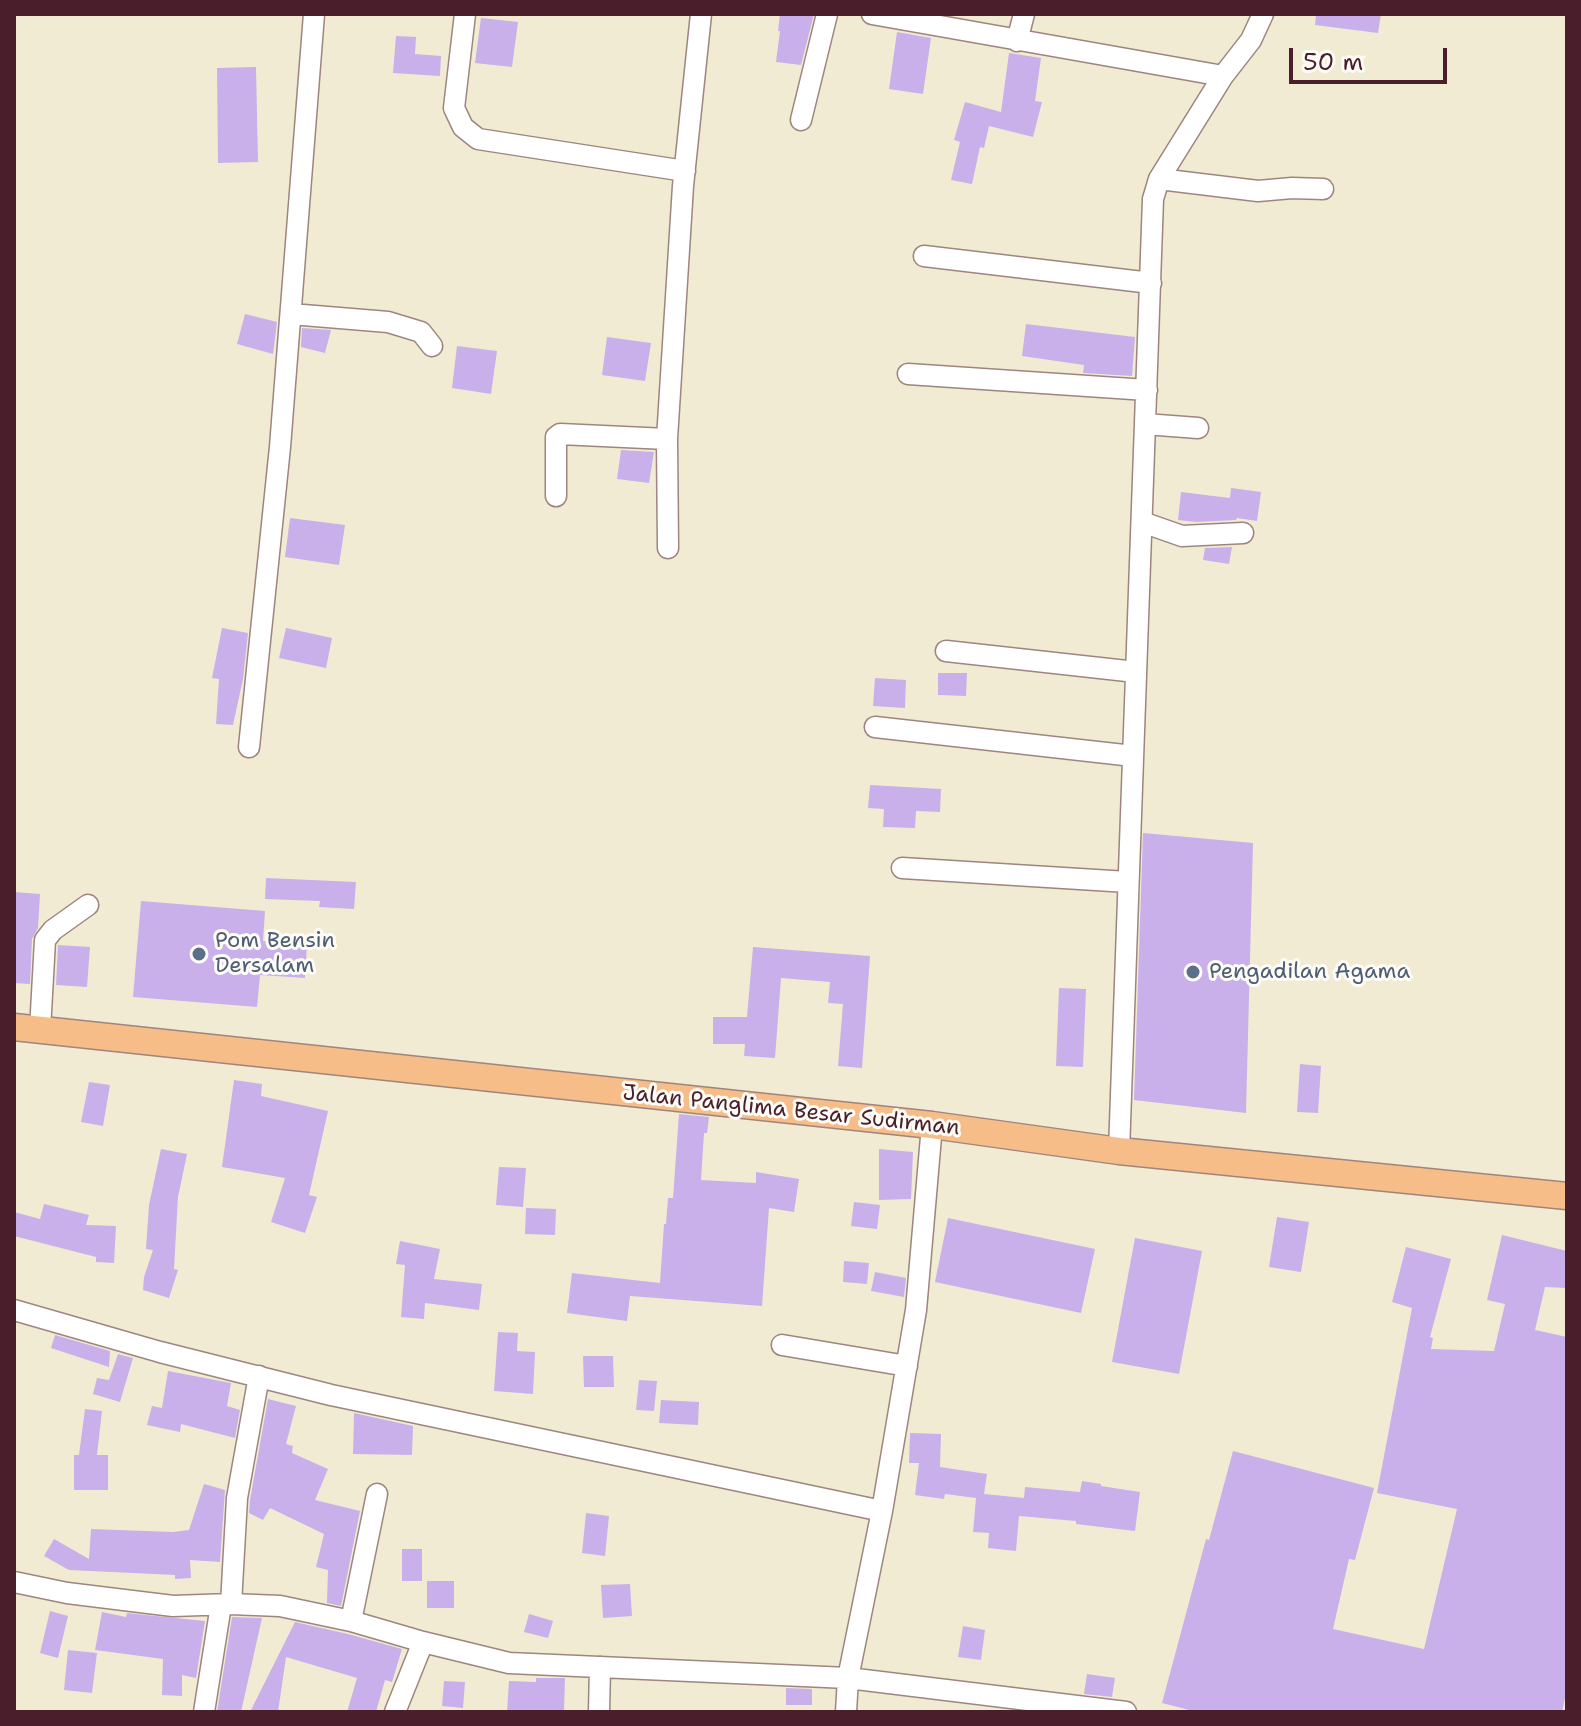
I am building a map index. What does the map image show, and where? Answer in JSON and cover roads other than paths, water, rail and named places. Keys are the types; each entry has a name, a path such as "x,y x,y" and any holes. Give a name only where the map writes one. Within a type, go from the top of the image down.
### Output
{"main road":[{"name":"Jalan Panglima Besar Sudirman","path":"27,1029 932,1125 1119,1151 1567,1196"}],"street":[{"path":"249,747 280,447 314,14"},
{"path":"465,14 454,108 463,127 478,139 685,171"},
{"path":"668,548 667,439 685,171 701,14"},
{"path":"801,120 827,14"},
{"path":"872,14 1223,76"},
{"path":"1017,41 1024,14"},
{"path":"1119,1151 1153,199 1159,179 1223,76 1251,40 1263,14"},
{"path":"1159,179 1258,191 1323,189"},
{"path":"924,256 1151,283"},
{"path":"291,314 388,322 421,332 432,346"},
{"path":"908,374 1147,390"},
{"path":"1145,424 1198,428"},
{"path":"556,496 556,437 560,434 667,439"},
{"path":"1142,522 1182,536 1243,533"},
{"path":"946,651 1136,672"},
{"path":"875,727 1133,756"},
{"path":"902,868 1128,882"},
{"path":"27,1029 45,940 53,930 88,905"},
{"path":"846,1712 848,1678 882,1511 916,1310 932,1125"},
{"path":"14,1310 160,1352 331,1395 882,1511"},
{"path":"782,1345 907,1366"},
{"path":"204,1712 226,1604 237,1498 259,1376"},
{"path":"351,1621 377,1494"},
{"path":"14,1582 67,1593 173,1606 280,1606 351,1621 509,1663 848,1678 1126,1712"},
{"path":"395,1712 423,1642"},
{"path":"599,1712 600,1667"}],"place":[{"name":"Pom Bensin Dersalam","path":"199,954"},
{"name":"Pengadilan Agama","path":"1193,972"}]}
